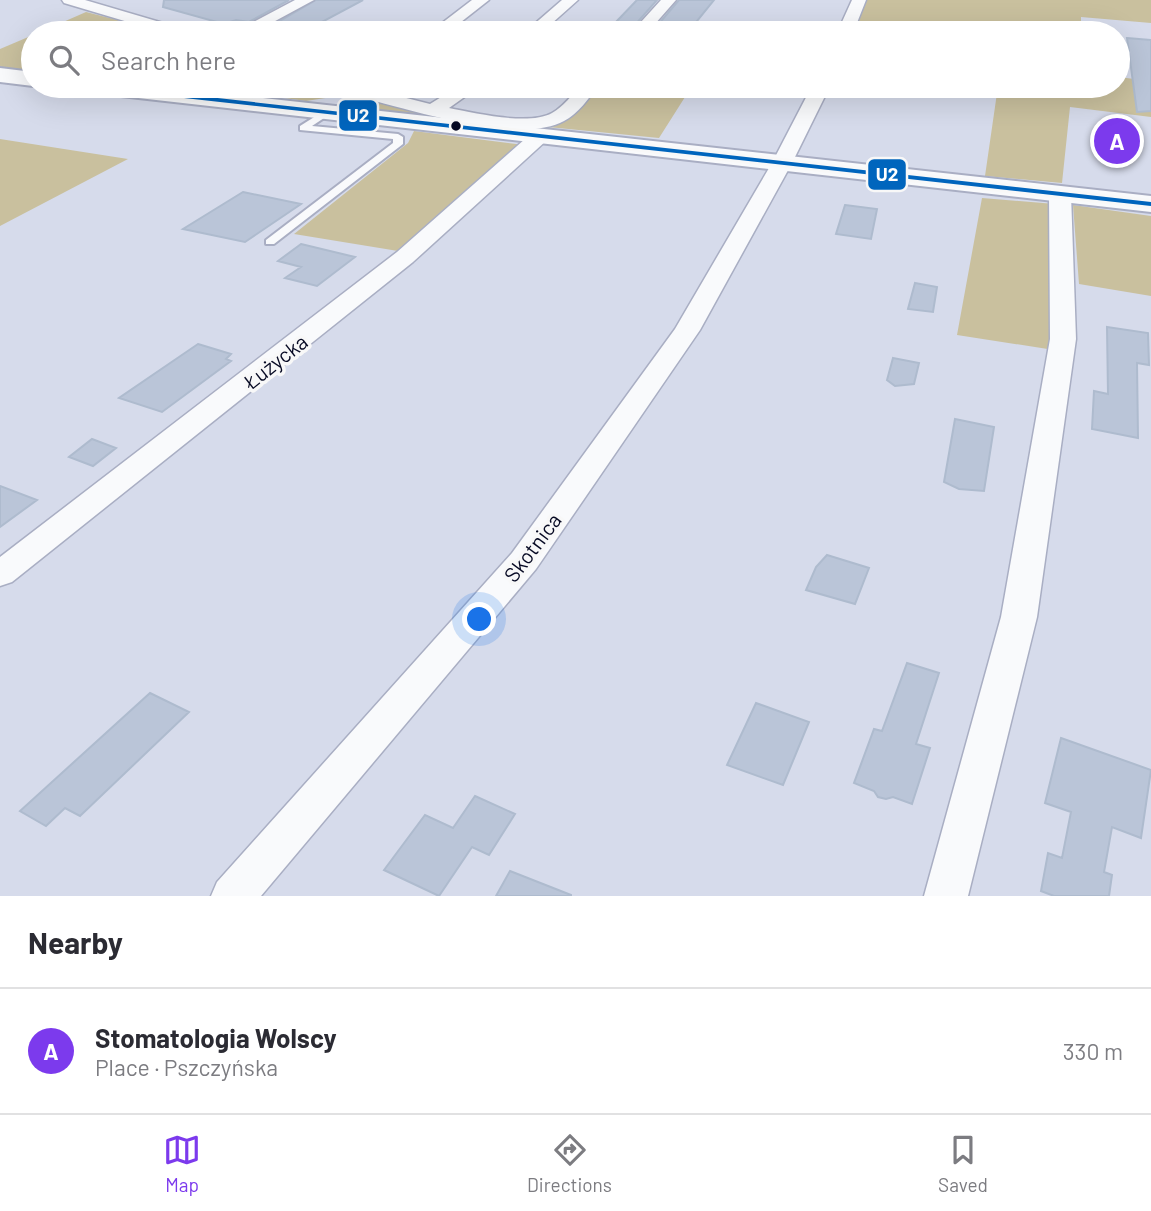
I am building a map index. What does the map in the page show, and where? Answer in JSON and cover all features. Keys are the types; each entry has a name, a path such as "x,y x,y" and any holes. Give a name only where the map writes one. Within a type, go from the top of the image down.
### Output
{"main road":[{"path":"0,75 21,78"},
{"path":"214,98 327,112 540,129 782,163 1151,204"}],"street":[{"path":"69,0 140,21"},
{"path":"265,21 307,0"},
{"path":"453,21 482,0"},
{"path":"546,21 571,0"},
{"path":"650,21 669,0"},
{"path":"850,21 859,0"},
{"path":"327,112 345,98"},
{"path":"396,98 434,109 540,129"},
{"path":"434,109 452,98"},
{"name":"Łużycka","path":"0,574 385,274 540,129 557,118 577,98"},
{"name":"Skotnica","path":"233,896 524,561 687,330 782,163 815,98"},
{"path":"946,896 1019,617 1063,338 1060,194"}],"lane":[{"path":"270,242 398,144 398,137 376,133 303,128 327,112"}],"shaded area":[{"path":"864,0 1151,0 1151,23 1081,17 1081,21 855,21"},
{"path":"86,12 121,21 65,21"},
{"path":"21,40 21,72 0,69 0,49"},
{"path":"1130,78 1151,81 1151,117 1070,107 1062,183 985,176 996,98 1130,98"},
{"path":"285,98 326,98 306,101"},
{"path":"584,98 684,98 659,138 369,109 361,103 371,99 448,116 556,123"},
{"path":"414,131 524,145 398,251 294,234 408,143"},
{"path":"0,139 128,159 0,226"},
{"path":"982,198 1055,204 1054,350 957,335"},
{"path":"1073,205 1151,216 1151,296 1079,284"}],"building":[{"path":"164,0 289,0 251,21 213,21 163,7"},
{"path":"316,0 363,0 324,21 280,21"},
{"path":"637,0 657,0 639,21 617,21"},
{"path":"679,0 714,0 697,21 661,21"},
{"path":"1130,38 1151,40 1151,111 1137,112"},
{"path":"243,192 301,204 245,242 183,229"},
{"path":"845,205 877,209 871,239 836,234"},
{"path":"301,244 355,257 317,286 285,278 301,267 278,261"},
{"path":"915,283 937,287 933,312 908,309"},
{"path":"1107,327 1148,333 1149,365 1137,363 1138,438 1092,429 1094,391 1108,394"},
{"path":"198,344 231,354 226,359 231,361 162,412 119,398"},
{"path":"893,358 919,363 914,384 895,386 887,380"},
{"path":"955,419 994,427 984,491 959,489 944,482"},
{"path":"92,439 116,448 93,466 69,457"},
{"path":"0,486 37,500 0,527"},
{"path":"827,555 869,568 855,604 806,590 816,567"},
{"path":"907,663 939,673 916,744 930,748 912,804 893,797 878,797 874,791 854,783 874,729 882,731"},
{"path":"150,693 189,712 80,816 65,808 46,826 20,811"},
{"path":"756,703 809,722 783,785 727,765"},
{"path":"1061,738 1151,770 1141,838 1112,827 1104,872 1112,875 1109,896 1054,896 1041,891 1048,853 1062,858 1071,812 1045,803"},
{"path":"475,796 515,814 489,855 472,847 439,896 384,870 425,815 453,828"},
{"path":"510,871 571,895 571,896 496,896"}],"transit line":[{"name":"U2","path":"201,98 1151,204"}],"place":[{"name":"Stomatologia Wolscy","path":"1117,141"}]}
